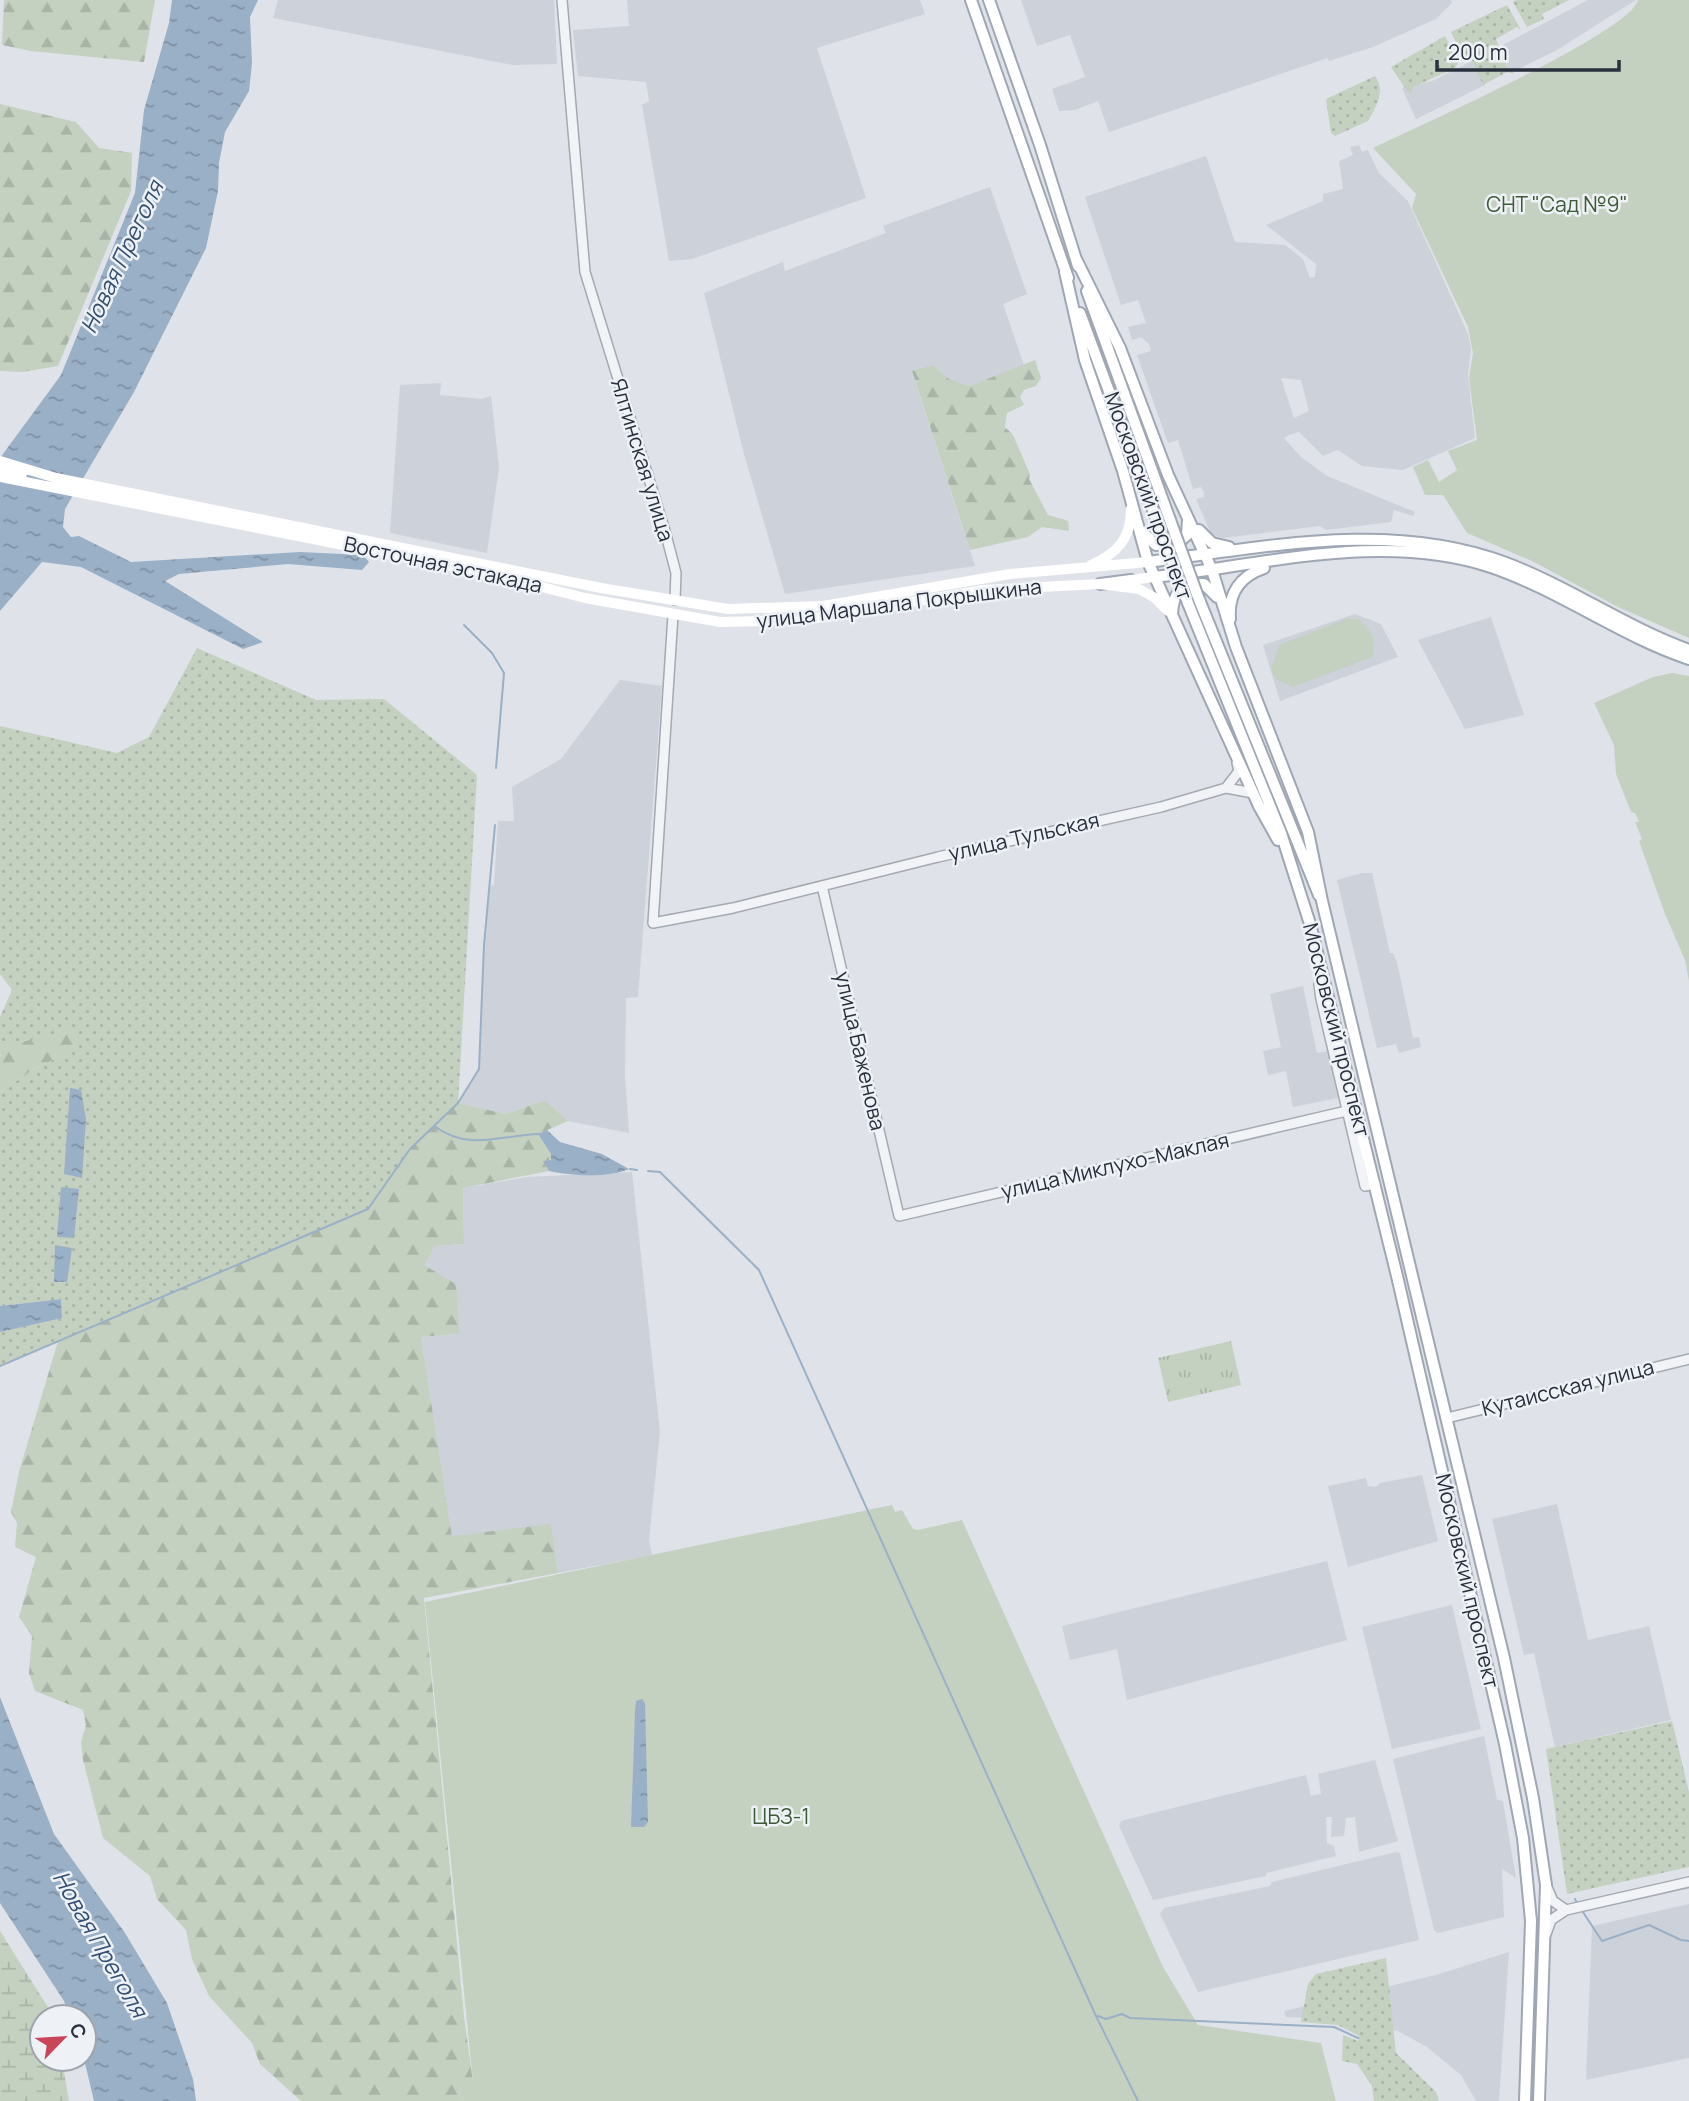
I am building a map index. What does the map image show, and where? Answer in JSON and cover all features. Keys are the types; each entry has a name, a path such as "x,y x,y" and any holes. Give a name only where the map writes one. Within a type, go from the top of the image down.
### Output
{"main road":[{"name":"Московский проспект","path":"971,0 1065,272 1157,522 1289,857 1322,975 1351,1110 1397,1276 1512,1777 1529,1891 1531,1979 1525,2101"},
{"name":"Московский проспект","path":"989,0 1040,145 1076,260 1198,597 1322,901 1413,1272 1529,1772 1546,1885 1539,2101"},
{"path":"1076,260 1120,348 1159,453 1212,570 1231,633 1308,832 1322,901"},
{"path":"1065,272 1085,360 1130,496 1148,562 1253,793 1289,857"},
{"path":"0,461 56,478"},
{"path":"0,470 56,478"},
{"name":"Восточная эстакада","path":"0,477 482,572 585,598 673,615"},
{"name":"Восточная эстакада","path":"56,478 675,600"},
{"path":"1082,569 1111,555 1124,541 1131,524 1130,496"},
{"path":"1138,526 1154,544 1176,543 1188,533 1187,514"},
{"path":"1187,514 1212,543 1251,548"},
{"name":"улица Маршала Покрышкина","path":"675,600 728,609 802,609 995,576 1148,562 1297,542 1388,539 1460,549 1526,571 1634,626 1689,650"},
{"name":"улица Маршала Покрышкина","path":"673,615 720,622 776,622 829,617 984,590 1100,584 1388,550 1436,554 1480,564 1522,579 1642,640 1689,659"},
{"path":"1231,633 1231,599 1238,584 1254,571 1291,560"},
{"path":"1100,584 1144,591 1160,601 1172,616"},
{"path":"1172,616 1176,592 1191,585 1210,587 1224,609"},
{"name":"Ялтинская улица","path":"673,615 675,600"},
{"path":"1397,1276 1413,1272"},
{"path":"1512,1777 1529,1772"},
{"path":"1531,1964 1538,1970 1545,1963"},
{"path":"1531,1979 1537,1974 1544,1980"}],"street":[{"name":"Ялтинская улица","path":"562,0 584,272 665,531 676,573 675,600"},
{"name":"Ялтинская улица","path":"653,923 673,615"},
{"path":"1237,757 1239,771 1226,788 1253,793"},
{"name":"улица Тульская","path":"653,923 1161,807 1226,788"},
{"name":"улица Баженова","path":"822,886 900,1216"},
{"path":"1350,1126 1351,1110"},
{"name":"улица Миклухо-Маклая","path":"900,1216 1331,1117 1351,1110"},
{"path":"1331,1117 1346,1120 1350,1126 1370,1185"},
{"name":"Кутаисская улица","path":"1447,1418 1689,1359"},
{"path":"1545,1938 1551,1920 1566,1910 1689,1881"},
{"path":"1546,1885 1553,1900 1566,1910"}],"shaded area":[{"path":"278,0 554,0 557,64 513,65 273,18"},
{"path":"627,0 920,0 925,14 817,48 866,198 692,259 669,261 642,105 649,101 646,82 578,76 573,30 629,26"},
{"path":"1021,0 1451,0 1452,3 1436,19 1373,47 1329,61 1328,58 1109,132 1098,101 1075,110 1059,111 1052,89 1085,77 1070,35 1037,46"},
{"path":"1588,0 1636,0 1557,50 1510,73 1501,46"},
{"path":"1476,59 1485,85 1416,119 1402,88 1432,81"},
{"path":"1359,145 1362,152 1368,150 1379,173 1408,201 1468,334 1471,348 1468,375 1475,438 1403,470 1362,466 1338,450 1323,456 1299,432 1289,435 1284,438 1301,457 1327,476 1415,512 1413,516 1394,510 1391,522 1326,530 1320,526 1222,538 1211,534 1196,499 1204,497 1204,492 1201,487 1193,489 1178,440 1168,443 1137,355 1151,351 1149,344 1141,337 1132,340 1128,327 1146,323 1138,300 1121,305 1085,197 1206,156 1235,242 1285,245 1303,259 1310,278 1315,277 1316,264 1266,225 1323,201 1323,194 1343,189 1339,161 1353,155 1350,147","holes":["1281,378 1301,380 1309,411 1294,418"]},
{"path":"990,187 1027,294 1003,304 1024,365 970,386 949,379 933,365 912,372 975,566 785,594 744,454 704,293 783,262 785,271 886,233 883,226"},
{"path":"441,383 440,395 482,399 491,396 499,467 487,553 390,533 400,385"},
{"path":"1355,614 1381,624 1398,657 1280,701 1263,645"},
{"path":"1491,617 1524,715 1465,729 1418,640"},
{"path":"620,680 662,686 638,997 626,998 625,1075 629,1133 568,1121 545,1100 506,1114 458,1103 479,1068 484,945 490,886 494,885 498,821 514,821 512,787 561,759"},
{"path":"1372,873 1390,953 1393,953 1397,962 1413,1038 1419,1037 1421,1047 1399,1053 1396,1044 1377,1048 1337,880"},
{"path":"1303,986 1317,1053 1328,1051 1338,1098 1293,1107 1286,1071 1268,1075 1263,1051 1281,1047 1270,994"},
{"path":"632,1172 660,1432 649,1540 652,1555 558,1573 551,1525 452,1537 421,1337 459,1334 423,1265 435,1246 464,1244 463,1188 527,1177"},
{"path":"1422,1475 1438,1541 1348,1567 1328,1486 1366,1478 1368,1486 1376,1487 1380,1483"},
{"path":"1557,1504 1588,1640 1649,1626 1671,1720 1555,1747 1534,1653 1524,1655 1492,1519"},
{"path":"1327,1561 1347,1640 1127,1700 1117,1649 1070,1660 1062,1626"},
{"path":"1452,1605 1481,1729 1392,1749 1362,1627"},
{"path":"1484,1736 1497,1800 1503,1801 1516,1878 1502,1869 1504,1917 1438,1933 1434,1930 1393,1759"},
{"path":"1375,1760 1398,1841 1359,1852 1355,1817 1346,1818 1344,1836 1331,1837 1332,1817 1326,1817 1327,1843 1334,1846 1336,1856 1266,1873 1266,1876 1153,1900 1119,1826 1121,1821 1306,1775 1311,1796 1321,1794 1318,1774"},
{"path":"1400,1853 1419,1940 1198,1992 1160,1914 1164,1908 1270,1886 1272,1882"},
{"path":"1689,1904 1689,2058 1586,2080 1592,1926"},
{"path":"1509,1952 1499,2101 1476,2101 1461,2075 1427,2047 1398,2031 1337,2019 1286,2017 1284,2011 1436,1975"}],"green space":[{"path":"4,0 155,0 144,62 31,51 2,45"},
{"path":"1569,0 1542,14 1544,19 1527,27 1513,2"},
{"name":"СНТ \"Сад №9\"","path":"1638,0 1689,0 1689,638 1618,607 1532,561 1467,533 1443,495 1425,495 1413,467 1428,460 1439,482 1457,470 1448,451 1477,440 1469,378 1473,353 1468,327 1412,208 1416,194 1373,148 1561,56 1626,15"},
{"path":"1507,5 1521,30 1517,27 1496,39 1509,71 1512,70 1514,74 1507,72 1483,85 1472,60 1464,60 1451,32"},
{"path":"1445,36 1458,63 1455,68 1413,87 1411,93 1407,91 1391,67"},
{"path":"1375,76 1380,93 1368,121 1335,136 1331,133 1326,99"},
{"path":"0,104 76,122 99,148 132,153 131,191 58,366 23,372 0,371"},
{"path":"1035,360 1041,378 1036,386 1024,390 1020,397 1024,405 1007,413 1005,427 1013,435 1030,474 1029,479 1048,515 1068,521 1069,531 1042,527 1028,537 970,550 912,371 933,365 949,379 970,386"},
{"path":"1346,619 1358,619 1367,627 1374,645 1372,657 1293,687 1276,679 1271,670 1279,645"},
{"path":"197,648 316,700 384,699 477,775 458,1103 410,1149 368,1209 0,1366 0,1332 62,1317 61,1299 0,1306 0,1092 34,1069 69,1052 33,1040 19,1043 0,1056 0,1017 12,990 0,974 0,726 117,753 149,737"},
{"path":"1672,673 1689,676 1689,981 1685,960 1639,841 1642,839 1635,822 1639,822 1635,813 1631,812 1616,774 1614,745 1594,703 1653,677"},
{"path":"72,1030 77,1042 69,1052 34,1069 0,1092 0,1057 8,1045"},
{"path":"545,1100 568,1121 538,1134 551,1154 551,1160 544,1162 549,1171 463,1188 464,1244 435,1246 424,1265 456,1284 459,1334 421,1337 452,1536 551,1524 558,1573 424,1598 464,2016 473,2082 458,2091 463,2101 301,2101 260,2064 252,2043 209,1996 192,1959 186,1930 157,1899 150,1876 103,1838 83,1760 81,1742 86,1725 83,1710 35,1691 29,1673 32,1636 19,1617 36,1557 15,1547 17,1523 11,1512 19,1472 58,1341 368,1209 410,1149 458,1103 506,1114"},
{"path":"1231,1341 1241,1385 1168,1402 1158,1358"},
{"name":"ЦБЗ-1","path":"892,1505 895,1512 902,1510 913,1529 962,1520 1163,1967 1198,2025 1321,2043 1336,2101 463,2101 458,2091 473,2082 425,1602"},
{"path":"1672,1721 1689,1792 1689,1867 1567,1894 1546,1749"},
{"path":"0,1931 45,2003 28,2003 28,2073 64,2073 69,2101 0,2101"},
{"path":"1386,1958 1396,2053 1436,2092 1439,2101 1374,2101 1372,2086 1357,2064 1342,2061 1343,2035 1358,2041 1359,2036 1338,2025 1301,2022 1308,1984 1316,1974"}],"water":[{"name":"Новая Преголя","path":"172,0 258,0 250,17 252,63 249,91 225,132 219,163 218,191 206,248 134,392 65,509 63,527 71,537 79,536 131,562 300,552 363,555 369,562 362,570 288,564 179,574 165,581 263,642 243,649 81,567 42,562 0,611 0,458 61,375 135,193 144,110 169,23"},
{"path":"70,1088 81,1090 86,1119 82,1178 64,1174"},
{"path":"547,1130 560,1142 602,1154 629,1169 611,1174 590,1175 549,1171 543,1161 551,1160 551,1154 538,1134"},
{"path":"61,1187 79,1189 74,1238 57,1237"},
{"path":"55,1245 72,1248 67,1282 54,1282"},
{"path":"61,1299 62,1318 0,1332 0,1306"},
{"name":"Новая Преголя","path":"0,1697 54,1834 125,1933 167,2003 193,2079 196,2101 94,2101 87,2073 98,2073 98,2003 65,2003 0,1903"},
{"path":"642,1699 645,1703 648,1822 644,1827 631,1827 635,1711 636,1701"}],"waterway":[{"path":"464,625 492,653 504,673 496,768"},
{"path":"0,1366 368,1209 410,1149 458,1103 479,1069 484,945 495,825"},
{"path":"434,1126 447,1134 473,1140 539,1134"},
{"path":"630,1169 637,1170"},
{"path":"648,1171 660,1172 759,1270 1096,2016 1138,2101"},
{"path":"1575,1899 1578,1905"},
{"path":"1581,1909 1602,1941 1649,1925 1689,1941"},
{"path":"1098,2016 1106,2019 1122,2014 1130,2018 1334,2027 1358,2038"}]}
